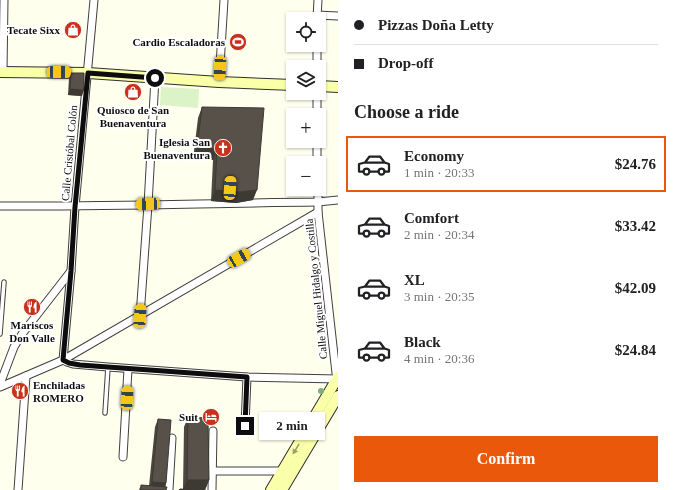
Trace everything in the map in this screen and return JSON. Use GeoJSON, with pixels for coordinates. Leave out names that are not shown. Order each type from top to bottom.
{"type":"FeatureCollection","features":[{"type":"Feature","properties":{"kind":"main road"},"geometry":{"type":"LineString","coordinates":[[1,72],[88,73],[219,82],[286,85]]}},
{"type":"Feature","properties":{"kind":"main road"},"geometry":{"type":"LineString","coordinates":[[326,86],[338,87]]}},
{"type":"Feature","properties":{"kind":"main road"},"geometry":{"type":"LineString","coordinates":[[271,490],[338,380]]}},
{"type":"Feature","properties":{"kind":"main road"},"geometry":{"type":"LineString","coordinates":[[282,490],[338,396]]}},
{"type":"Feature","properties":{"kind":"street"},"geometry":{"type":"LineString","coordinates":[[1,72],[4,0]]}},
{"type":"Feature","properties":{"kind":"street","name":"Calle Cristóbal Colón"},"geometry":{"type":"LineString","coordinates":[[63,360],[94,0]]}},
{"type":"Feature","properties":{"kind":"street"},"geometry":{"type":"LineString","coordinates":[[219,82],[224,0]]}},
{"type":"Feature","properties":{"kind":"street"},"geometry":{"type":"LineString","coordinates":[[317,12],[318,0]]}},
{"type":"Feature","properties":{"kind":"street"},"geometry":{"type":"LineString","coordinates":[[326,17],[338,16]]}},
{"type":"Feature","properties":{"kind":"street"},"geometry":{"type":"LineString","coordinates":[[140,316],[155,78]]}},
{"type":"Feature","properties":{"kind":"street","name":"Calle Miguel Hidalgo y Costilla"},"geometry":{"type":"LineString","coordinates":[[318,196],[318,212],[338,380]]}},
{"type":"Feature","properties":{"kind":"street"},"geometry":{"type":"LineString","coordinates":[[0,206],[75,207],[230,200],[318,202],[338,200]]}},
{"type":"Feature","properties":{"kind":"street"},"geometry":{"type":"LineString","coordinates":[[0,387],[63,360],[318,212]]}},
{"type":"Feature","properties":{"kind":"street"},"geometry":{"type":"LineString","coordinates":[[0,384],[2,372],[22,334],[71,271]]}},
{"type":"Feature","properties":{"kind":"street"},"geometry":{"type":"LineString","coordinates":[[63,360],[73,364],[128,369],[247,377],[338,380]]}},
{"type":"Feature","properties":{"kind":"street"},"geometry":{"type":"LineString","coordinates":[[123,457],[128,369]]}},
{"type":"Feature","properties":{"kind":"street"},"geometry":{"type":"LineString","coordinates":[[18,490],[26,376]]}},
{"type":"Feature","properties":{"kind":"street"},"geometry":{"type":"LineString","coordinates":[[245,426],[247,377]]}},
{"type":"Feature","properties":{"kind":"street"},"geometry":{"type":"LineString","coordinates":[[212,431],[212,490]]}},
{"type":"Feature","properties":{"kind":"street"},"geometry":{"type":"LineString","coordinates":[[169,490],[172,438]]}},
{"type":"Feature","properties":{"kind":"street"},"geometry":{"type":"LineString","coordinates":[[212,471],[293,472]]}},
{"type":"Feature","properties":{"kind":"lane"},"geometry":{"type":"LineString","coordinates":[[0,334],[4,282]]}},
{"type":"Feature","properties":{"kind":"lane"},"geometry":{"type":"LineString","coordinates":[[105,413],[108,367]]}},
{"type":"Feature","properties":{"kind":"green space"},"geometry":{"type":"Polygon","coordinates":[[[161,87],[199,89],[198,108],[160,105],[161,87]]]}},
{"type":"Feature","properties":{"kind":"building"},"geometry":{"type":"Polygon","coordinates":[[[71,73],[84,73],[84,90],[70,89],[71,73]]]}},
{"type":"Feature","properties":{"kind":"building"},"geometry":{"type":"Polygon","coordinates":[[[202,107],[264,108],[257,190],[240,192],[215,190],[217,149],[197,148],[202,107]]]}},
{"type":"Feature","properties":{"kind":"building"},"geometry":{"type":"Polygon","coordinates":[[[188,417],[208,418],[209,480],[187,480],[188,417]]]}},
{"type":"Feature","properties":{"kind":"building"},"geometry":{"type":"Polygon","coordinates":[[[158,419],[171,420],[166,483],[152,482],[158,419]]]}},
{"type":"Feature","properties":{"kind":"building"},"geometry":{"type":"Polygon","coordinates":[[[141,485],[167,487],[166,490],[141,490],[141,485]]]}},
{"type":"Feature","properties":{"kind":"place","name":"Tecate Sixx"},"geometry":{"type":"Point","coordinates":[73,30]}},
{"type":"Feature","properties":{"kind":"place","name":"Cardio Escaladoras"},"geometry":{"type":"Point","coordinates":[238,42]}},
{"type":"Feature","properties":{"kind":"place","name":"Quiosco de San Buenaventura"},"geometry":{"type":"Point","coordinates":[133,92]}},
{"type":"Feature","properties":{"kind":"place","name":"Iglesia San Buenaventura"},"geometry":{"type":"Point","coordinates":[223,148]}},
{"type":"Feature","properties":{"kind":"place","name":"Mariscos Don Valle"},"geometry":{"type":"Point","coordinates":[32,307]}},
{"type":"Feature","properties":{"kind":"place","name":"Enchiladas ROMERO"},"geometry":{"type":"Point","coordinates":[20,391]}},
{"type":"Feature","properties":{"kind":"place","name":"Suit"},"geometry":{"type":"Point","coordinates":[211,417]}},
{"type":"Feature","properties":{"kind":"route"},"geometry":{"type":"LineString","coordinates":[[155,78],[88,73],[75,207],[63,360],[80,365],[247,377],[245,426]]}}]}
